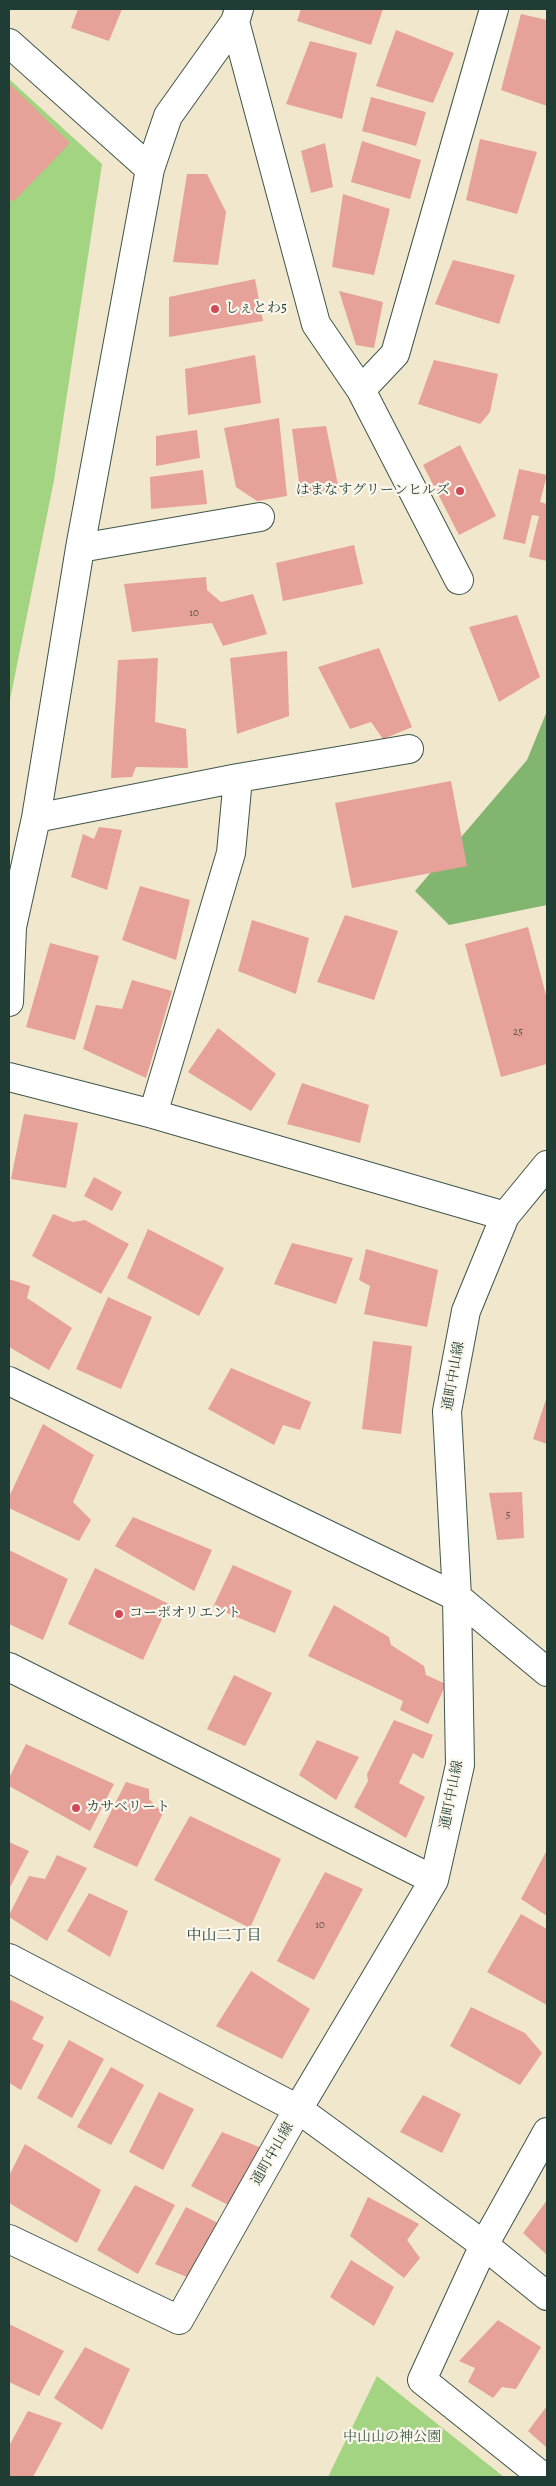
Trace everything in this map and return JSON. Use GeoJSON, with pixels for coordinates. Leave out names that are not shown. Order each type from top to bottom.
{"type":"FeatureCollection","features":[{"type":"Feature","properties":{"kind":"street"},"geometry":{"type":"LineString","coordinates":[[361,390],[395,354],[494,9]]}},
{"type":"Feature","properties":{"kind":"street"},"geometry":{"type":"LineString","coordinates":[[237,15],[316,324],[361,390],[460,580]]}},
{"type":"Feature","properties":{"kind":"street"},"geometry":{"type":"LineString","coordinates":[[9,1002],[12,927],[36,818],[80,548],[150,169],[168,116],[237,15]]}},
{"type":"Feature","properties":{"kind":"street"},"geometry":{"type":"LineString","coordinates":[[9,43],[150,169]]}},
{"type":"Feature","properties":{"kind":"street"},"geometry":{"type":"LineString","coordinates":[[80,548],[260,517]]}},
{"type":"Feature","properties":{"kind":"street"},"geometry":{"type":"LineString","coordinates":[[36,818],[238,778],[409,749]]}},
{"type":"Feature","properties":{"kind":"street"},"geometry":{"type":"LineString","coordinates":[[153,1114],[231,853],[238,778]]}},
{"type":"Feature","properties":{"kind":"street"},"geometry":{"type":"LineString","coordinates":[[9,1077],[153,1114],[505,1216]]}},
{"type":"Feature","properties":{"kind":"street","name":"通町中山線"},"geometry":{"type":"LineString","coordinates":[[9,2239],[179,2320],[298,2109],[434,1880],[460,1765],[457,1597],[447,1411],[466,1311],[505,1216],[547,1165]]}},
{"type":"Feature","properties":{"kind":"street"},"geometry":{"type":"LineString","coordinates":[[9,1381],[457,1597],[547,1672]]}},
{"type":"Feature","properties":{"kind":"street"},"geometry":{"type":"LineString","coordinates":[[9,1667],[434,1880]]}},
{"type":"Feature","properties":{"kind":"street"},"geometry":{"type":"LineString","coordinates":[[9,1958],[298,2109],[484,2245],[547,2296]]}},
{"type":"Feature","properties":{"kind":"street"},"geometry":{"type":"LineString","coordinates":[[543,2477],[422,2380],[484,2245],[547,2132]]}},
{"type":"Feature","properties":{"kind":"green space"},"geometry":{"type":"Polygon","coordinates":[[[9,79],[102,164],[54,480],[9,705],[9,79]]]}},
{"type":"Feature","properties":{"kind":"green space"},"geometry":{"type":"Polygon","coordinates":[[[547,711],[547,905],[449,925],[415,891],[527,760],[547,711]]]}},
{"type":"Feature","properties":{"kind":"green space","name":"中山山の神公園"},"geometry":{"type":"Polygon","coordinates":[[[377,2376],[504,2477],[328,2477],[377,2376]]]}},
{"type":"Feature","properties":{"kind":"building"},"geometry":{"type":"Polygon","coordinates":[[[78,9],[122,9],[109,41],[71,28],[78,9]]]}},
{"type":"Feature","properties":{"kind":"building"},"geometry":{"type":"Polygon","coordinates":[[[301,9],[383,9],[371,45],[297,21],[301,9]]]}},
{"type":"Feature","properties":{"kind":"building"},"geometry":{"type":"Polygon","coordinates":[[[521,14],[547,20],[547,106],[501,90],[521,14]]]}},
{"type":"Feature","properties":{"kind":"building"},"geometry":{"type":"Polygon","coordinates":[[[396,30],[454,53],[433,103],[376,86],[396,30]]]}},
{"type":"Feature","properties":{"kind":"building"},"geometry":{"type":"Polygon","coordinates":[[[310,41],[357,53],[342,119],[286,104],[310,41]]]}},
{"type":"Feature","properties":{"kind":"building"},"geometry":{"type":"Polygon","coordinates":[[[9,83],[70,143],[13,202],[9,198],[9,83]]]}},
{"type":"Feature","properties":{"kind":"building"},"geometry":{"type":"Polygon","coordinates":[[[371,97],[426,112],[416,146],[362,131],[371,97]]]}},
{"type":"Feature","properties":{"kind":"building"},"geometry":{"type":"Polygon","coordinates":[[[480,139],[537,152],[517,214],[466,200],[480,139]]]}},
{"type":"Feature","properties":{"kind":"building"},"geometry":{"type":"Polygon","coordinates":[[[362,141],[421,160],[410,199],[351,182],[362,141]]]}},
{"type":"Feature","properties":{"kind":"building"},"geometry":{"type":"Polygon","coordinates":[[[325,143],[333,187],[311,193],[301,151],[325,143]]]}},
{"type":"Feature","properties":{"kind":"building"},"geometry":{"type":"Polygon","coordinates":[[[187,174],[207,174],[226,212],[218,265],[173,262],[187,174]]]}},
{"type":"Feature","properties":{"kind":"building"},"geometry":{"type":"Polygon","coordinates":[[[343,194],[390,209],[374,275],[332,267],[343,194]]]}},
{"type":"Feature","properties":{"kind":"building"},"geometry":{"type":"Polygon","coordinates":[[[453,260],[515,275],[499,324],[435,304],[453,260]]]}},
{"type":"Feature","properties":{"kind":"building","name":"しぇとわ5"},"geometry":{"type":"Polygon","coordinates":[[[255,279],[263,321],[169,337],[169,297],[255,279]]]}},
{"type":"Feature","properties":{"kind":"building"},"geometry":{"type":"Polygon","coordinates":[[[339,291],[383,302],[374,348],[356,345],[339,291]]]}},
{"type":"Feature","properties":{"kind":"building"},"geometry":{"type":"Polygon","coordinates":[[[255,355],[261,403],[188,415],[185,369],[255,355]]]}},
{"type":"Feature","properties":{"kind":"building"},"geometry":{"type":"Polygon","coordinates":[[[434,360],[498,374],[490,412],[480,424],[418,404],[434,360]]]}},
{"type":"Feature","properties":{"kind":"building"},"geometry":{"type":"Polygon","coordinates":[[[279,418],[287,496],[257,501],[236,487],[224,428],[279,418]]]}},
{"type":"Feature","properties":{"kind":"building"},"geometry":{"type":"Polygon","coordinates":[[[326,426],[339,490],[301,497],[292,429],[326,426]]]}},
{"type":"Feature","properties":{"kind":"building"},"geometry":{"type":"Polygon","coordinates":[[[197,430],[200,458],[156,466],[156,436],[197,430]]]}},
{"type":"Feature","properties":{"kind":"building","name":"はまなすグリーンヒルズ"},"geometry":{"type":"Polygon","coordinates":[[[460,445],[496,516],[459,535],[423,465],[460,445]]]}},
{"type":"Feature","properties":{"kind":"building"},"geometry":{"type":"Polygon","coordinates":[[[519,469],[547,475],[540,502],[547,504],[547,561],[529,557],[539,516],[532,515],[525,544],[503,539],[519,469]]]}},
{"type":"Feature","properties":{"kind":"building"},"geometry":{"type":"Polygon","coordinates":[[[203,470],[207,504],[151,509],[150,477],[203,470]]]}},
{"type":"Feature","properties":{"kind":"building"},"geometry":{"type":"Polygon","coordinates":[[[354,545],[363,584],[283,601],[276,563],[354,545]]]}},
{"type":"Feature","properties":{"kind":"building"},"geometry":{"type":"Polygon","coordinates":[[[206,577],[207,590],[221,602],[253,594],[267,634],[223,646],[212,623],[132,632],[124,584],[206,577]]]}},
{"type":"Feature","properties":{"kind":"building"},"geometry":{"type":"Polygon","coordinates":[[[517,615],[540,677],[499,702],[469,627],[517,615]]]}},
{"type":"Feature","properties":{"kind":"building"},"geometry":{"type":"Polygon","coordinates":[[[379,648],[412,727],[383,739],[371,722],[350,729],[318,667],[379,648]]]}},
{"type":"Feature","properties":{"kind":"building"},"geometry":{"type":"Polygon","coordinates":[[[287,651],[289,716],[237,734],[230,658],[287,651]]]}},
{"type":"Feature","properties":{"kind":"building"},"geometry":{"type":"Polygon","coordinates":[[[158,658],[155,722],[186,729],[188,768],[136,767],[132,777],[111,778],[118,660],[158,658]]]}},
{"type":"Feature","properties":{"kind":"building"},"geometry":{"type":"Polygon","coordinates":[[[451,781],[467,866],[352,888],[335,803],[451,781]]]}},
{"type":"Feature","properties":{"kind":"building"},"geometry":{"type":"Polygon","coordinates":[[[99,827],[122,830],[107,890],[71,877],[83,834],[94,839],[99,827]]]}},
{"type":"Feature","properties":{"kind":"building"},"geometry":{"type":"Polygon","coordinates":[[[140,886],[190,900],[176,960],[122,940],[140,886]]]}},
{"type":"Feature","properties":{"kind":"building"},"geometry":{"type":"Polygon","coordinates":[[[345,915],[398,931],[374,1000],[317,982],[345,915]]]}},
{"type":"Feature","properties":{"kind":"building"},"geometry":{"type":"Polygon","coordinates":[[[252,920],[309,938],[296,994],[238,971],[252,920]]]}},
{"type":"Feature","properties":{"kind":"building"},"geometry":{"type":"Polygon","coordinates":[[[528,927],[547,999],[547,1064],[501,1077],[465,944],[528,927]]]}},
{"type":"Feature","properties":{"kind":"building"},"geometry":{"type":"Polygon","coordinates":[[[50,943],[99,956],[75,1040],[26,1027],[50,943]]]}},
{"type":"Feature","properties":{"kind":"building"},"geometry":{"type":"Polygon","coordinates":[[[132,980],[172,991],[146,1078],[83,1049],[96,1005],[122,1009],[132,980]]]}},
{"type":"Feature","properties":{"kind":"building"},"geometry":{"type":"Polygon","coordinates":[[[218,1028],[276,1074],[251,1111],[188,1072],[218,1028]]]}},
{"type":"Feature","properties":{"kind":"building"},"geometry":{"type":"Polygon","coordinates":[[[302,1083],[369,1105],[360,1143],[287,1124],[302,1083]]]}},
{"type":"Feature","properties":{"kind":"building"},"geometry":{"type":"Polygon","coordinates":[[[24,1114],[78,1123],[66,1188],[11,1179],[24,1114]]]}},
{"type":"Feature","properties":{"kind":"building"},"geometry":{"type":"Polygon","coordinates":[[[94,1177],[122,1192],[112,1211],[84,1196],[94,1177]]]}},
{"type":"Feature","properties":{"kind":"building"},"geometry":{"type":"Polygon","coordinates":[[[53,1214],[73,1222],[85,1220],[129,1244],[101,1294],[32,1256],[53,1214]]]}},
{"type":"Feature","properties":{"kind":"building"},"geometry":{"type":"Polygon","coordinates":[[[148,1229],[224,1268],[199,1316],[127,1278],[148,1229]]]}},
{"type":"Feature","properties":{"kind":"building"},"geometry":{"type":"Polygon","coordinates":[[[292,1243],[353,1258],[336,1304],[274,1284],[292,1243]]]}},
{"type":"Feature","properties":{"kind":"building"},"geometry":{"type":"Polygon","coordinates":[[[366,1249],[438,1270],[427,1327],[364,1314],[370,1286],[359,1280],[366,1249]]]}},
{"type":"Feature","properties":{"kind":"building"},"geometry":{"type":"Polygon","coordinates":[[[9,1279],[30,1286],[27,1298],[72,1328],[49,1370],[9,1347],[9,1279]]]}},
{"type":"Feature","properties":{"kind":"building"},"geometry":{"type":"Polygon","coordinates":[[[108,1297],[152,1317],[121,1389],[76,1369],[108,1297]]]}},
{"type":"Feature","properties":{"kind":"building"},"geometry":{"type":"Polygon","coordinates":[[[373,1341],[412,1346],[401,1434],[362,1429],[373,1341]]]}},
{"type":"Feature","properties":{"kind":"building"},"geometry":{"type":"Polygon","coordinates":[[[231,1368],[311,1402],[300,1430],[283,1425],[274,1445],[208,1409],[231,1368]]]}},
{"type":"Feature","properties":{"kind":"building"},"geometry":{"type":"Polygon","coordinates":[[[547,1396],[547,1444],[533,1439],[547,1396]]]}},
{"type":"Feature","properties":{"kind":"building"},"geometry":{"type":"Polygon","coordinates":[[[43,1424],[94,1455],[73,1502],[91,1520],[79,1541],[9,1508],[9,1497],[43,1424]]]}},
{"type":"Feature","properties":{"kind":"building"},"geometry":{"type":"Polygon","coordinates":[[[522,1492],[524,1538],[497,1540],[489,1493],[522,1492]]]}},
{"type":"Feature","properties":{"kind":"building"},"geometry":{"type":"Polygon","coordinates":[[[133,1517],[212,1550],[194,1591],[115,1546],[133,1517]]]}},
{"type":"Feature","properties":{"kind":"building"},"geometry":{"type":"Polygon","coordinates":[[[9,1550],[68,1579],[43,1640],[9,1624],[9,1550]]]}},
{"type":"Feature","properties":{"kind":"building"},"geometry":{"type":"Polygon","coordinates":[[[233,1565],[292,1591],[275,1633],[213,1607],[233,1565]]]}},
{"type":"Feature","properties":{"kind":"building","name":"コーポオリエント"},"geometry":{"type":"Polygon","coordinates":[[[95,1568],[169,1604],[143,1660],[68,1624],[95,1568]]]}},
{"type":"Feature","properties":{"kind":"building"},"geometry":{"type":"Polygon","coordinates":[[[334,1605],[389,1637],[391,1645],[424,1666],[426,1675],[446,1684],[428,1724],[400,1710],[403,1701],[308,1656],[334,1605]]]}},
{"type":"Feature","properties":{"kind":"building"},"geometry":{"type":"Polygon","coordinates":[[[234,1675],[272,1693],[245,1746],[207,1729],[234,1675]]]}},
{"type":"Feature","properties":{"kind":"building"},"geometry":{"type":"Polygon","coordinates":[[[394,1720],[433,1735],[423,1759],[413,1753],[399,1783],[425,1797],[406,1838],[354,1807],[368,1781],[367,1774],[394,1720]]]}},
{"type":"Feature","properties":{"kind":"building"},"geometry":{"type":"Polygon","coordinates":[[[317,1740],[359,1757],[336,1800],[299,1775],[317,1740]]]}},
{"type":"Feature","properties":{"kind":"building","name":"カサベリート"},"geometry":{"type":"Polygon","coordinates":[[[26,1744],[114,1784],[90,1831],[9,1786],[9,1778],[26,1744]]]}},
{"type":"Feature","properties":{"kind":"building"},"geometry":{"type":"Polygon","coordinates":[[[126,1782],[149,1789],[149,1799],[163,1813],[137,1867],[93,1847],[126,1782]]]}},
{"type":"Feature","properties":{"kind":"building"},"geometry":{"type":"Polygon","coordinates":[[[190,1816],[281,1859],[250,1928],[154,1880],[190,1816]]]}},
{"type":"Feature","properties":{"kind":"building"},"geometry":{"type":"Polygon","coordinates":[[[9,1842],[29,1851],[9,1889],[9,1842]]]}},
{"type":"Feature","properties":{"kind":"building"},"geometry":{"type":"Polygon","coordinates":[[[547,1850],[547,1916],[521,1899],[547,1850]]]}},
{"type":"Feature","properties":{"kind":"building"},"geometry":{"type":"Polygon","coordinates":[[[57,1855],[87,1868],[47,1941],[9,1917],[9,1915],[29,1876],[45,1879],[57,1855]]]}},
{"type":"Feature","properties":{"kind":"building"},"geometry":{"type":"Polygon","coordinates":[[[325,1872],[363,1889],[314,1980],[277,1961],[325,1872]]]}},
{"type":"Feature","properties":{"kind":"building"},"geometry":{"type":"Polygon","coordinates":[[[89,1893],[128,1911],[110,1957],[67,1931],[89,1893]]]}},
{"type":"Feature","properties":{"kind":"building"},"geometry":{"type":"Polygon","coordinates":[[[521,1914],[547,1929],[547,2005],[487,1972],[521,1914]]]}},
{"type":"Feature","properties":{"kind":"building"},"geometry":{"type":"Polygon","coordinates":[[[251,1971],[310,2009],[282,2059],[216,2026],[251,1971]]]}},
{"type":"Feature","properties":{"kind":"building"},"geometry":{"type":"Polygon","coordinates":[[[9,1999],[44,2017],[32,2039],[44,2045],[21,2090],[9,2083],[9,1999]]]}},
{"type":"Feature","properties":{"kind":"building"},"geometry":{"type":"Polygon","coordinates":[[[471,2007],[525,2033],[542,2053],[520,2085],[450,2046],[471,2007]]]}},
{"type":"Feature","properties":{"kind":"building"},"geometry":{"type":"Polygon","coordinates":[[[69,2040],[104,2059],[72,2118],[37,2098],[69,2040]]]}},
{"type":"Feature","properties":{"kind":"building"},"geometry":{"type":"Polygon","coordinates":[[[111,2067],[144,2085],[111,2145],[77,2127],[111,2067]]]}},
{"type":"Feature","properties":{"kind":"building"},"geometry":{"type":"Polygon","coordinates":[[[159,2092],[194,2109],[163,2170],[129,2152],[159,2092]]]}},
{"type":"Feature","properties":{"kind":"building"},"geometry":{"type":"Polygon","coordinates":[[[423,2095],[461,2114],[442,2153],[400,2132],[423,2095]]]}},
{"type":"Feature","properties":{"kind":"building"},"geometry":{"type":"Polygon","coordinates":[[[222,2132],[264,2149],[230,2206],[191,2186],[222,2132]]]}},
{"type":"Feature","properties":{"kind":"building"},"geometry":{"type":"Polygon","coordinates":[[[25,2144],[101,2190],[77,2243],[9,2203],[9,2176],[25,2144]]]}},
{"type":"Feature","properties":{"kind":"building"},"geometry":{"type":"Polygon","coordinates":[[[135,2185],[175,2205],[138,2274],[97,2250],[135,2185]]]}},
{"type":"Feature","properties":{"kind":"building"},"geometry":{"type":"Polygon","coordinates":[[[368,2197],[419,2224],[407,2240],[420,2258],[404,2278],[350,2236],[368,2197]]]}},
{"type":"Feature","properties":{"kind":"building"},"geometry":{"type":"Polygon","coordinates":[[[547,2200],[547,2255],[523,2233],[547,2200]]]}},
{"type":"Feature","properties":{"kind":"building"},"geometry":{"type":"Polygon","coordinates":[[[186,2207],[220,2224],[192,2279],[155,2264],[186,2207]]]}},
{"type":"Feature","properties":{"kind":"building"},"geometry":{"type":"Polygon","coordinates":[[[351,2260],[394,2287],[374,2326],[330,2297],[351,2260]]]}},
{"type":"Feature","properties":{"kind":"building"},"geometry":{"type":"Polygon","coordinates":[[[498,2320],[541,2347],[516,2389],[502,2387],[493,2398],[468,2382],[475,2368],[459,2361],[498,2320]]]}},
{"type":"Feature","properties":{"kind":"building"},"geometry":{"type":"Polygon","coordinates":[[[9,2324],[64,2351],[39,2396],[9,2382],[9,2324]]]}},
{"type":"Feature","properties":{"kind":"building"},"geometry":{"type":"Polygon","coordinates":[[[85,2347],[130,2369],[102,2430],[54,2398],[85,2347]]]}},
{"type":"Feature","properties":{"kind":"building"},"geometry":{"type":"Polygon","coordinates":[[[547,2406],[547,2448],[528,2431],[547,2406]]]}},
{"type":"Feature","properties":{"kind":"building"},"geometry":{"type":"Polygon","coordinates":[[[28,2411],[62,2423],[33,2477],[9,2477],[9,2446],[28,2411]]]}},
{"type":"Feature","properties":{"kind":"place","name":"しぇとわ5"},"geometry":{"type":"Point","coordinates":[215,309]}},
{"type":"Feature","properties":{"kind":"place","name":"はまなすグリーンヒルズ"},"geometry":{"type":"Point","coordinates":[460,491]}},
{"type":"Feature","properties":{"kind":"place","name":"コーポオリエント"},"geometry":{"type":"Point","coordinates":[119,1614]}},
{"type":"Feature","properties":{"kind":"place","name":"カサベリート"},"geometry":{"type":"Point","coordinates":[76,1808]}},
{"type":"Feature","properties":{"kind":"district","name":"中山二丁目"},"geometry":{"type":"Point","coordinates":[224,1936]}}]}
